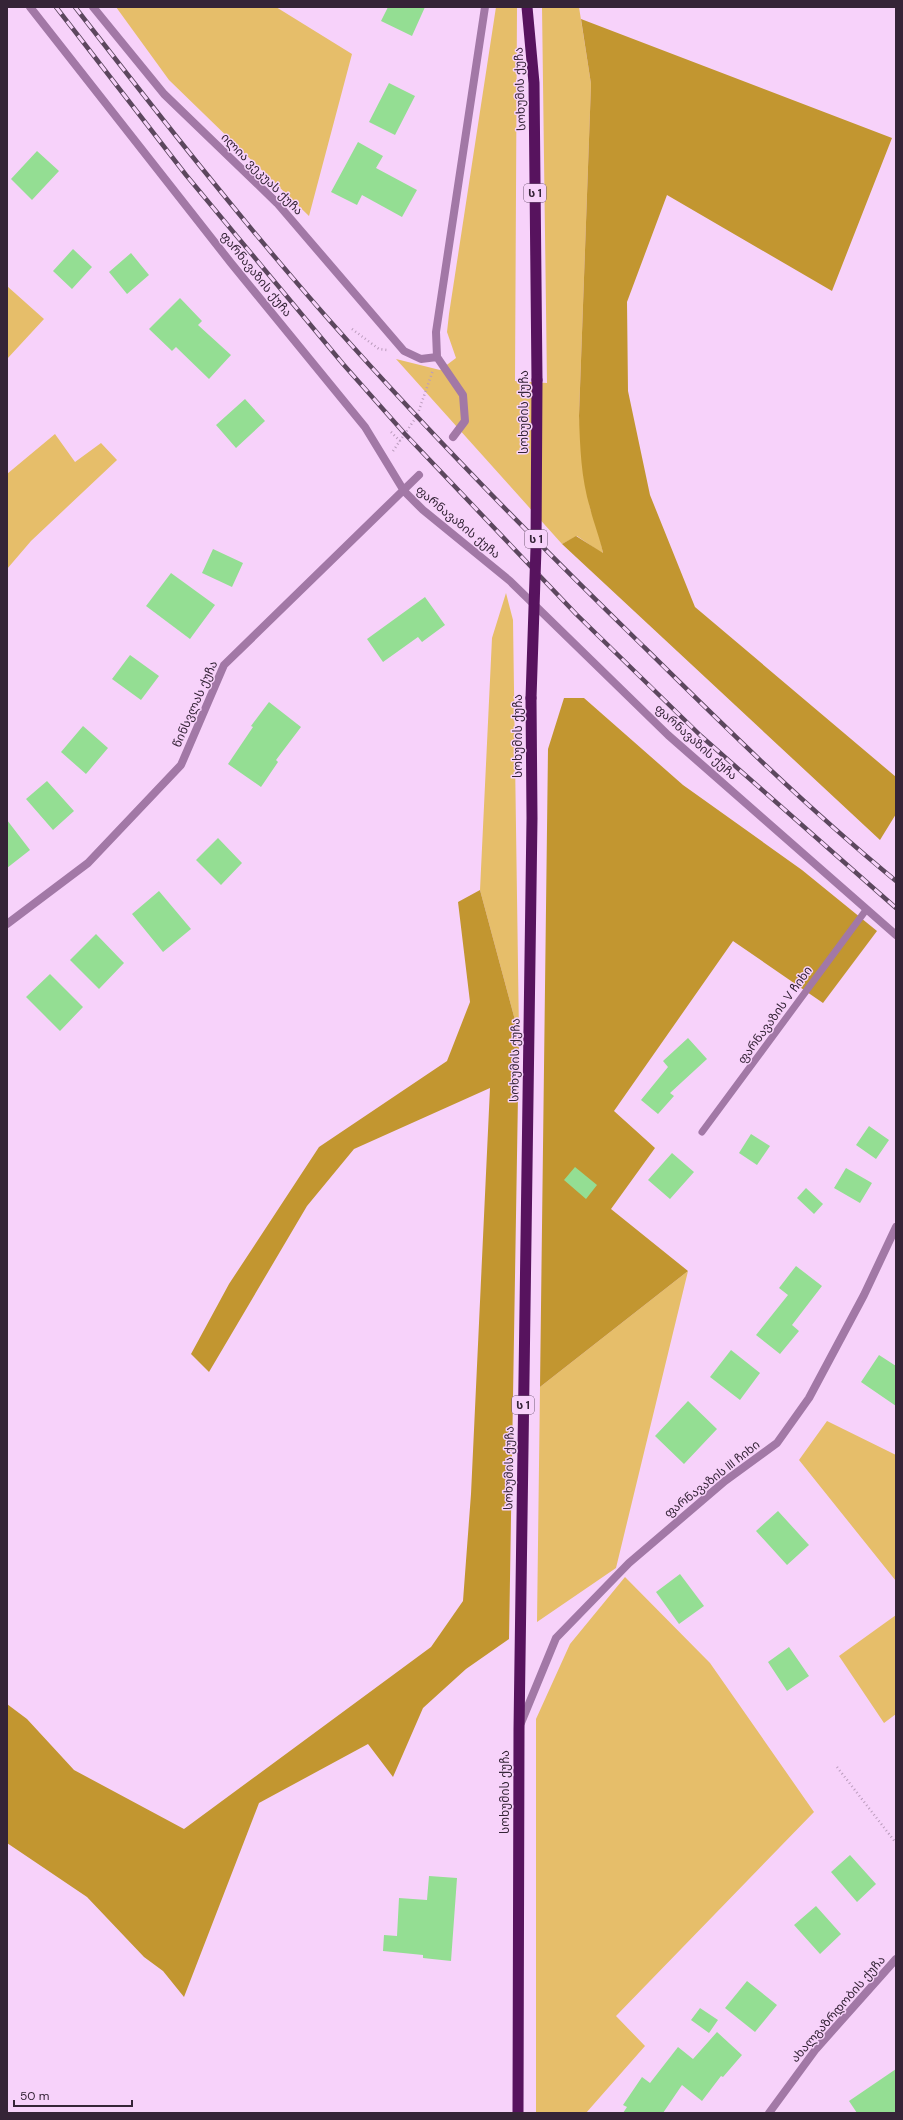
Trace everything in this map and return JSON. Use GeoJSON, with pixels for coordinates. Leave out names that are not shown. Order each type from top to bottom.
{"type":"FeatureCollection","features":[{"type":"Feature","properties":{"kind":"highway","name":"სოხუმის ქუჩა"},"geometry":{"type":"LineString","coordinates":[[518,2113],[518,1729],[532,818],[531,698],[536,548],[537,380],[534,83],[527,7]]}},
{"type":"Feature","properties":{"kind":"street","name":"ფარნავაზის ქუჩა"},"geometry":{"type":"LineString","coordinates":[[30,7],[231,264],[365,426],[385,462],[404,491],[422,510],[510,581],[668,735],[896,935]]}},
{"type":"Feature","properties":{"kind":"street","name":"ილია ვეკუას ქუჩა"},"geometry":{"type":"LineString","coordinates":[[93,7],[164,94],[277,203],[404,351],[421,359],[437,357]]}},
{"type":"Feature","properties":{"kind":"street"},"geometry":{"type":"LineString","coordinates":[[453,437],[465,421],[463,395],[437,357],[436,332],[485,7]]}},
{"type":"Feature","properties":{"kind":"street","name":"წინსვლას ქუჩა"},"geometry":{"type":"LineString","coordinates":[[7,924],[88,863],[181,765],[224,665],[419,475]]}},
{"type":"Feature","properties":{"kind":"street","name":"ფარნავაზის III ჩიხი"},"geometry":{"type":"LineString","coordinates":[[518,1729],[556,1638],[629,1563],[725,1481],[776,1443],[809,1398],[864,1295],[896,1227]]}},
{"type":"Feature","properties":{"kind":"street","name":"ახალგაზრდობის ქუჩა"},"geometry":{"type":"LineString","coordinates":[[769,2113],[816,2049],[896,1959]]}},
{"type":"Feature","properties":{"kind":"lane","name":"ფარნავაზის V ჩიხი"},"geometry":{"type":"LineString","coordinates":[[702,1132],[866,910]]}},
{"type":"Feature","properties":{"kind":"path"},"geometry":{"type":"LineString","coordinates":[[352,329],[379,349],[404,351]]}},
{"type":"Feature","properties":{"kind":"path"},"geometry":{"type":"LineString","coordinates":[[385,462],[417,416],[437,357]]}},
{"type":"Feature","properties":{"kind":"path"},"geometry":{"type":"LineString","coordinates":[[391,432],[400,441]]}},
{"type":"Feature","properties":{"kind":"path"},"geometry":{"type":"LineString","coordinates":[[837,1767],[896,1843]]}},
{"type":"Feature","properties":{"kind":"shaded area"},"geometry":{"type":"Polygon","coordinates":[[[116,7],[276,7],[352,54],[309,216],[169,80],[116,7]]]}},
{"type":"Feature","properties":{"kind":"shaded area"},"geometry":{"type":"Polygon","coordinates":[[[496,7],[517,7],[515,381],[547,383],[542,7],[579,7],[591,84],[579,416],[590,508],[599,532],[603,554],[577,536],[562,544],[396,359],[440,370],[456,358],[447,332],[449,314],[496,7]]]}},
{"type":"Feature","properties":{"kind":"shaded area"},"geometry":{"type":"Polygon","coordinates":[[[581,19],[892,138],[832,291],[667,195],[627,302],[628,391],[650,495],[695,607],[896,777],[896,814],[880,840],[562,544],[576,536],[603,553],[587,497],[579,428],[591,84],[581,19]]]}},
{"type":"Feature","properties":{"kind":"shaded area"},"geometry":{"type":"Polygon","coordinates":[[[7,286],[44,319],[7,359],[7,286]]]}},
{"type":"Feature","properties":{"kind":"shaded area"},"geometry":{"type":"Polygon","coordinates":[[[55,434],[75,462],[101,443],[117,460],[31,541],[7,569],[7,474],[55,434]]]}},
{"type":"Feature","properties":{"kind":"shaded area"},"geometry":{"type":"Polygon","coordinates":[[[506,593],[513,620],[519,1035],[480,890],[492,638],[506,593]]]}},
{"type":"Feature","properties":{"kind":"shaded area"},"geometry":{"type":"Polygon","coordinates":[[[564,698],[584,698],[683,785],[802,870],[877,931],[823,1003],[733,941],[614,1111],[655,1148],[611,1209],[688,1271],[540,1387],[548,749],[564,698]]]}},
{"type":"Feature","properties":{"kind":"shaded area"},"geometry":{"type":"Polygon","coordinates":[[[480,890],[519,1035],[509,1639],[466,1669],[423,1708],[393,1777],[368,1744],[259,1803],[184,1997],[163,1971],[144,1957],[87,1897],[7,1843],[7,1704],[27,1719],[74,1770],[184,1829],[431,1647],[463,1601],[471,1494],[490,1088],[354,1149],[307,1206],[209,1372],[191,1354],[229,1284],[319,1147],[447,1061],[470,1002],[458,902],[480,890]]]}},
{"type":"Feature","properties":{"kind":"shaded area"},"geometry":{"type":"Polygon","coordinates":[[[688,1271],[616,1568],[537,1622],[540,1387],[688,1271]]]}},
{"type":"Feature","properties":{"kind":"shaded area"},"geometry":{"type":"Polygon","coordinates":[[[827,1421],[896,1455],[896,1581],[799,1460],[827,1421]]]}},
{"type":"Feature","properties":{"kind":"shaded area"},"geometry":{"type":"Polygon","coordinates":[[[625,1577],[710,1663],[814,1812],[616,2016],[645,2046],[586,2113],[536,2113],[536,1719],[570,1644],[625,1577]]]}},
{"type":"Feature","properties":{"kind":"shaded area"},"geometry":{"type":"Polygon","coordinates":[[[896,1615],[896,1714],[884,1723],[839,1656],[896,1615]]]}},
{"type":"Feature","properties":{"kind":"building"},"geometry":{"type":"Polygon","coordinates":[[[388,7],[425,7],[412,36],[381,21],[388,7]]]}},
{"type":"Feature","properties":{"kind":"building"},"geometry":{"type":"Polygon","coordinates":[[[389,83],[415,96],[395,135],[369,122],[389,83]]]}},
{"type":"Feature","properties":{"kind":"building"},"geometry":{"type":"Polygon","coordinates":[[[358,142],[383,156],[376,168],[417,190],[402,217],[362,195],[357,205],[331,192],[358,142]]]}},
{"type":"Feature","properties":{"kind":"building"},"geometry":{"type":"Polygon","coordinates":[[[37,151],[59,171],[32,200],[11,179],[37,151]]]}},
{"type":"Feature","properties":{"kind":"building"},"geometry":{"type":"Polygon","coordinates":[[[73,249],[92,267],[72,289],[53,271],[73,249]]]}},
{"type":"Feature","properties":{"kind":"building"},"geometry":{"type":"Polygon","coordinates":[[[131,253],[149,275],[127,294],[109,272],[131,253]]]}},
{"type":"Feature","properties":{"kind":"building"},"geometry":{"type":"Polygon","coordinates":[[[180,298],[202,321],[198,325],[231,355],[209,379],[176,347],[172,351],[149,329],[180,298]]]}},
{"type":"Feature","properties":{"kind":"building"},"geometry":{"type":"Polygon","coordinates":[[[245,399],[265,421],[236,448],[216,425],[245,399]]]}},
{"type":"Feature","properties":{"kind":"building"},"geometry":{"type":"Polygon","coordinates":[[[213,549],[243,563],[232,587],[202,573],[213,549]]]}},
{"type":"Feature","properties":{"kind":"building"},"geometry":{"type":"Polygon","coordinates":[[[171,573],[215,605],[190,639],[146,606],[171,573]]]}},
{"type":"Feature","properties":{"kind":"building"},"geometry":{"type":"Polygon","coordinates":[[[425,597],[445,625],[422,642],[418,637],[383,662],[367,639],[425,597]]]}},
{"type":"Feature","properties":{"kind":"building"},"geometry":{"type":"Polygon","coordinates":[[[130,655],[159,676],[141,700],[112,679],[130,655]]]}},
{"type":"Feature","properties":{"kind":"building"},"geometry":{"type":"Polygon","coordinates":[[[269,702],[301,727],[276,760],[278,762],[261,787],[228,764],[253,727],[251,726],[269,702]]]}},
{"type":"Feature","properties":{"kind":"building"},"geometry":{"type":"Polygon","coordinates":[[[83,726],[108,748],[86,774],[61,752],[83,726]]]}},
{"type":"Feature","properties":{"kind":"building"},"geometry":{"type":"Polygon","coordinates":[[[47,781],[74,811],[53,830],[26,799],[47,781]]]}},
{"type":"Feature","properties":{"kind":"building"},"geometry":{"type":"Polygon","coordinates":[[[7,820],[30,850],[7,868],[7,820]]]}},
{"type":"Feature","properties":{"kind":"building"},"geometry":{"type":"Polygon","coordinates":[[[218,838],[242,863],[221,885],[196,860],[218,838]]]}},
{"type":"Feature","properties":{"kind":"building"},"geometry":{"type":"Polygon","coordinates":[[[159,891],[191,929],[163,952],[132,914],[159,891]]]}},
{"type":"Feature","properties":{"kind":"building"},"geometry":{"type":"Polygon","coordinates":[[[96,934],[124,963],[99,989],[70,960],[96,934]]]}},
{"type":"Feature","properties":{"kind":"building"},"geometry":{"type":"Polygon","coordinates":[[[50,974],[83,1007],[60,1031],[26,997],[50,974]]]}},
{"type":"Feature","properties":{"kind":"building"},"geometry":{"type":"Polygon","coordinates":[[[688,1038],[707,1059],[670,1093],[674,1096],[658,1114],[641,1100],[668,1067],[663,1061],[688,1038]]]}},
{"type":"Feature","properties":{"kind":"building"},"geometry":{"type":"Polygon","coordinates":[[[869,1126],[889,1140],[876,1159],[856,1145],[869,1126]]]}},
{"type":"Feature","properties":{"kind":"building"},"geometry":{"type":"Polygon","coordinates":[[[751,1134],[770,1146],[757,1165],[739,1153],[751,1134]]]}},
{"type":"Feature","properties":{"kind":"building"},"geometry":{"type":"Polygon","coordinates":[[[672,1153],[694,1172],[670,1199],[648,1180],[672,1153]]]}},
{"type":"Feature","properties":{"kind":"building"},"geometry":{"type":"Polygon","coordinates":[[[575,1167],[597,1185],[586,1199],[564,1180],[575,1167]]]}},
{"type":"Feature","properties":{"kind":"building"},"geometry":{"type":"Polygon","coordinates":[[[846,1168],[872,1183],[860,1203],[834,1188],[846,1168]]]}},
{"type":"Feature","properties":{"kind":"building"},"geometry":{"type":"Polygon","coordinates":[[[806,1188],[823,1204],[814,1214],[797,1198],[806,1188]]]}},
{"type":"Feature","properties":{"kind":"building"},"geometry":{"type":"Polygon","coordinates":[[[796,1266],[822,1286],[792,1325],[799,1331],[780,1354],[756,1335],[788,1295],[779,1288],[796,1266]]]}},
{"type":"Feature","properties":{"kind":"building"},"geometry":{"type":"Polygon","coordinates":[[[731,1350],[760,1373],[740,1400],[710,1377],[731,1350]]]}},
{"type":"Feature","properties":{"kind":"building"},"geometry":{"type":"Polygon","coordinates":[[[879,1355],[896,1366],[896,1406],[861,1382],[879,1355]]]}},
{"type":"Feature","properties":{"kind":"building"},"geometry":{"type":"Polygon","coordinates":[[[688,1401],[717,1429],[684,1464],[655,1436],[688,1401]]]}},
{"type":"Feature","properties":{"kind":"building"},"geometry":{"type":"Polygon","coordinates":[[[778,1511],[809,1545],[787,1565],[756,1531],[778,1511]]]}},
{"type":"Feature","properties":{"kind":"building"},"geometry":{"type":"Polygon","coordinates":[[[680,1574],[704,1606],[679,1624],[656,1592],[680,1574]]]}},
{"type":"Feature","properties":{"kind":"building"},"geometry":{"type":"Polygon","coordinates":[[[789,1647],[809,1676],[787,1691],[768,1662],[789,1647]]]}},
{"type":"Feature","properties":{"kind":"building"},"geometry":{"type":"Polygon","coordinates":[[[850,1855],[876,1884],[857,1902],[831,1872],[850,1855]]]}},
{"type":"Feature","properties":{"kind":"building"},"geometry":{"type":"Polygon","coordinates":[[[429,1876],[457,1878],[451,1961],[423,1958],[423,1955],[383,1951],[384,1935],[397,1936],[399,1898],[427,1900],[429,1876]]]}},
{"type":"Feature","properties":{"kind":"building"},"geometry":{"type":"Polygon","coordinates":[[[816,1906],[841,1934],[820,1954],[794,1925],[816,1906]]]}},
{"type":"Feature","properties":{"kind":"building"},"geometry":{"type":"Polygon","coordinates":[[[747,1981],[777,2005],[755,2032],[725,2008],[747,1981]]]}},
{"type":"Feature","properties":{"kind":"building"},"geometry":{"type":"Polygon","coordinates":[[[700,2008],[718,2020],[709,2033],[691,2020],[700,2008]]]}},
{"type":"Feature","properties":{"kind":"building"},"geometry":{"type":"Polygon","coordinates":[[[717,2032],[742,2055],[723,2077],[721,2076],[702,2101],[682,2085],[663,2113],[623,2113],[627,2107],[623,2105],[642,2077],[650,2083],[678,2047],[693,2059],[717,2032]]]}},
{"type":"Feature","properties":{"kind":"building"},"geometry":{"type":"Polygon","coordinates":[[[896,2069],[896,2113],[857,2113],[849,2101],[896,2069]]]}},
{"type":"Feature","properties":{"kind":"railway"},"geometry":{"type":"LineString","coordinates":[[56,7],[186,175],[343,364],[405,434],[576,614],[701,736],[896,908]]}},
{"type":"Feature","properties":{"kind":"railway"},"geometry":{"type":"LineString","coordinates":[[75,7],[169,127],[264,244],[330,321],[406,405],[563,568],[736,737],[830,825],[896,881]]}}]}
